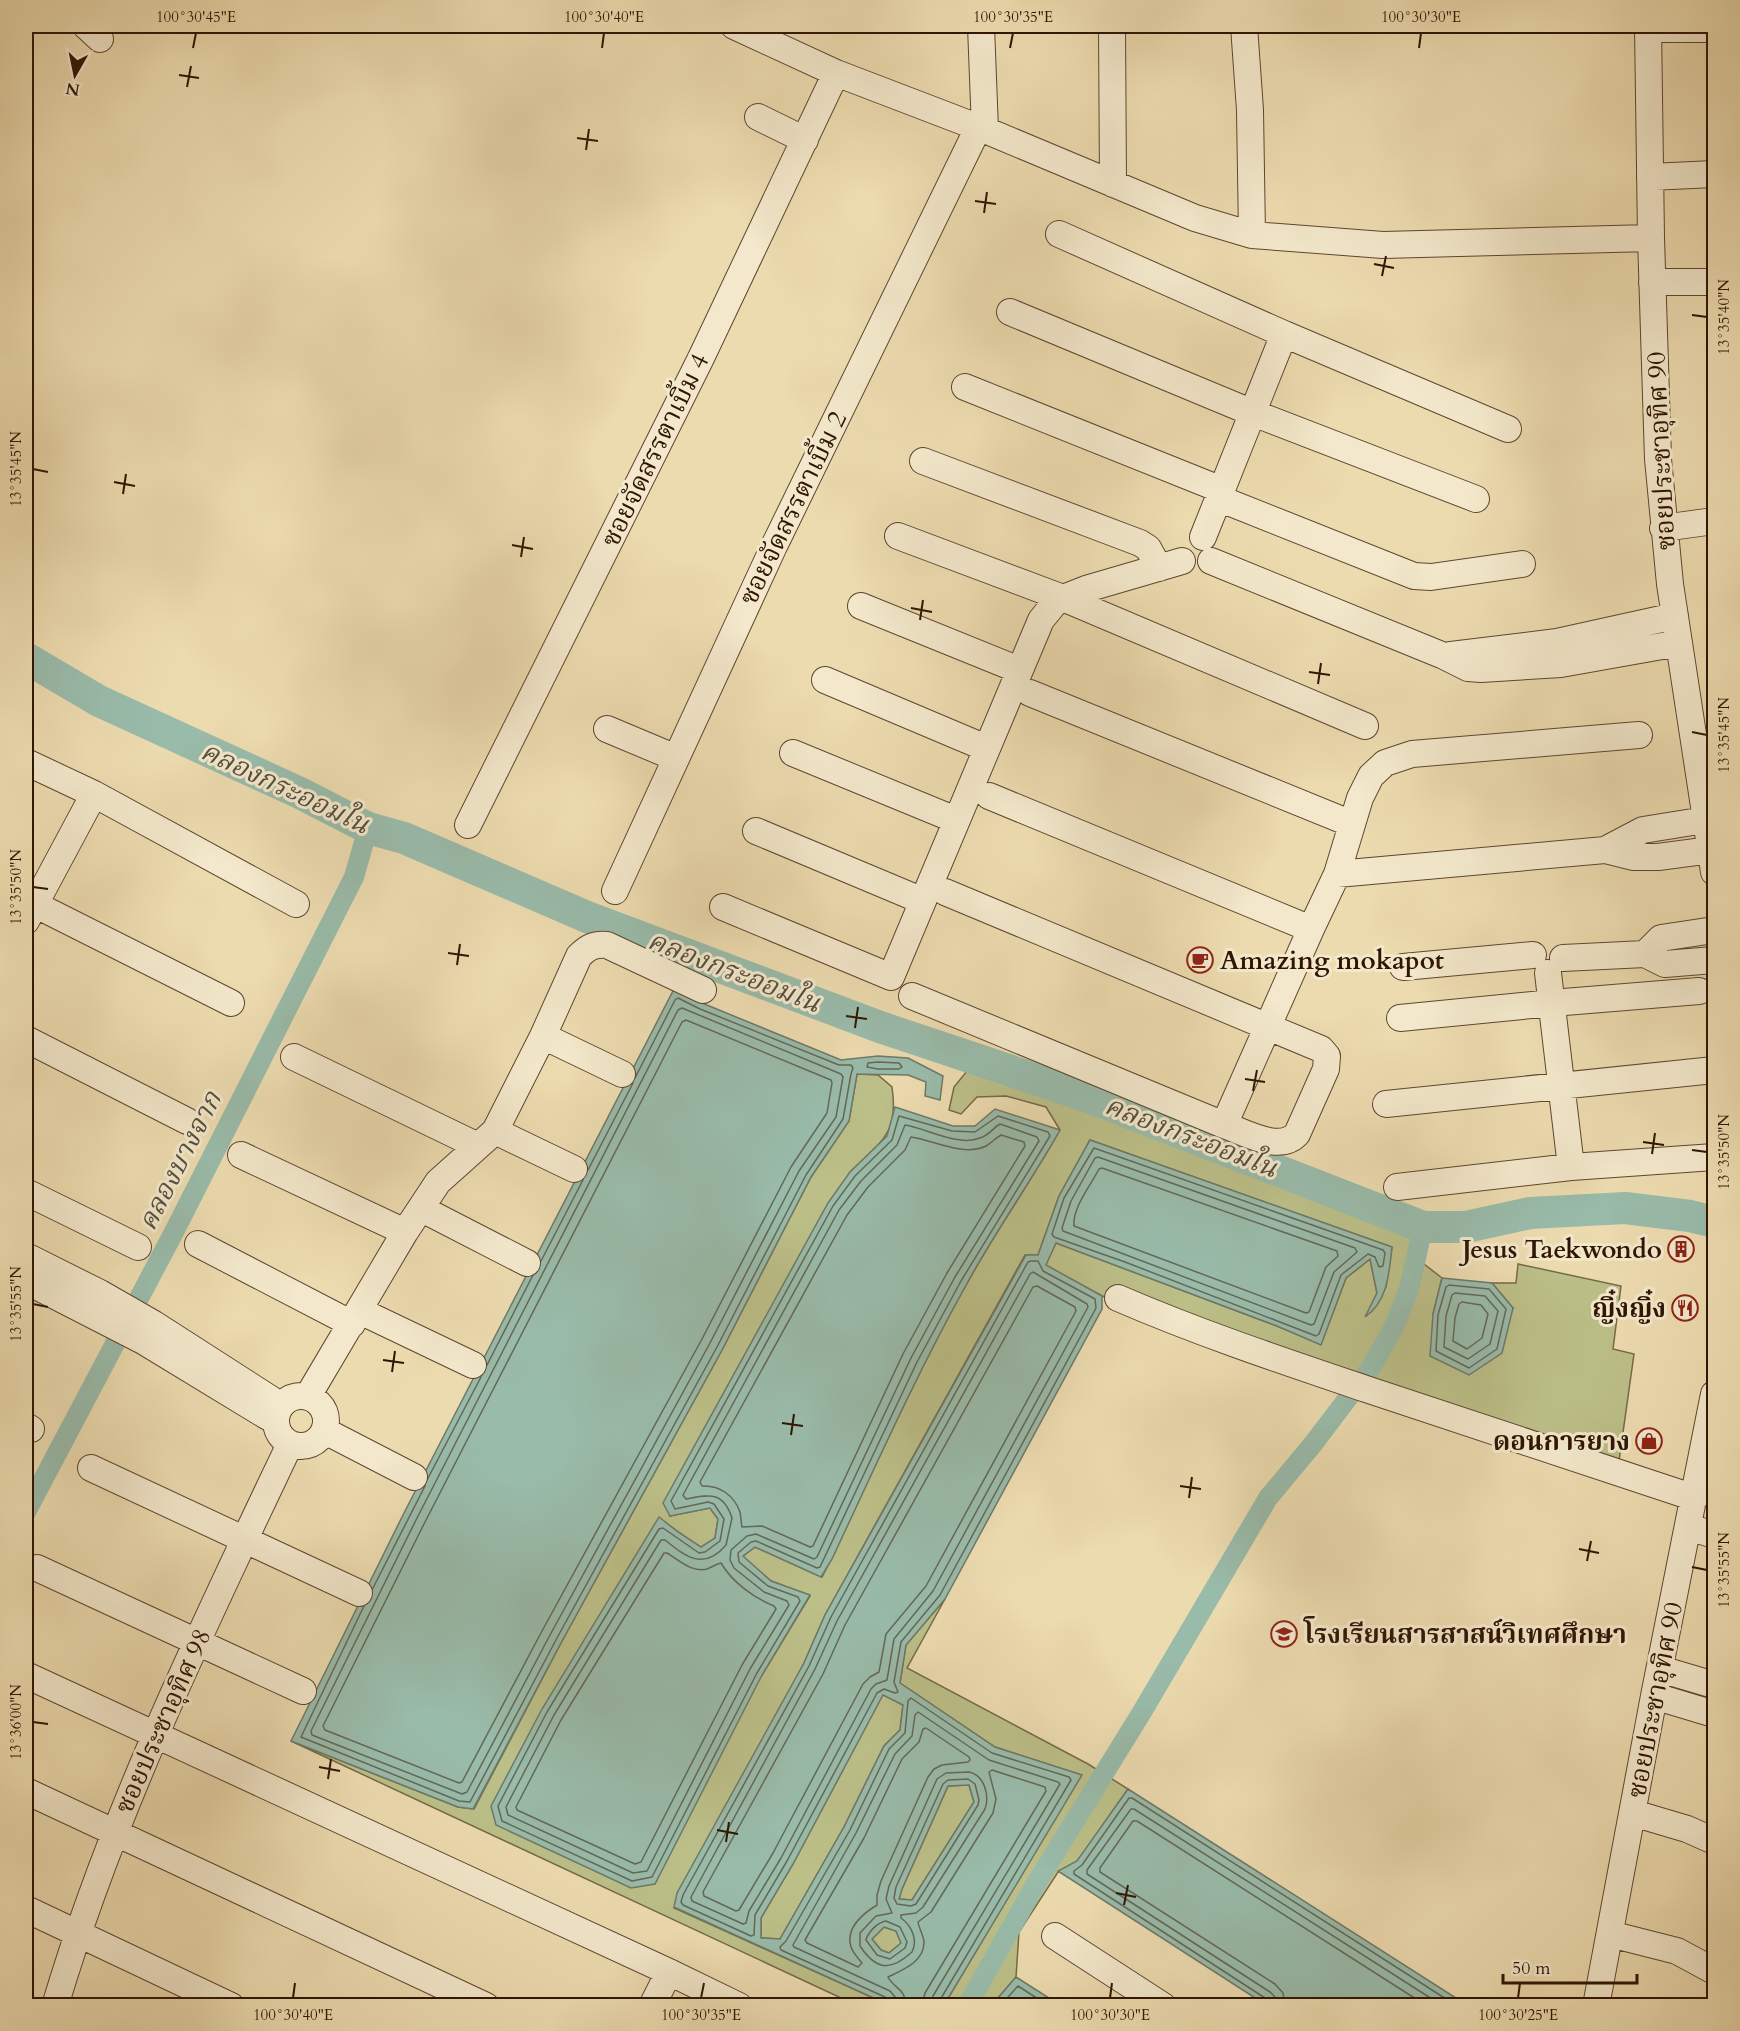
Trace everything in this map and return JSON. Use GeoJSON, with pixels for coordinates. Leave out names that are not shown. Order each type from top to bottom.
{"type":"FeatureCollection","features":[{"type":"Feature","properties":{"kind":"street"},"geometry":{"type":"LineString","coordinates":[[734,26],[836,73],[981,129],[1195,218],[1252,235],[1383,245],[1651,238]]}},
{"type":"Feature","properties":{"kind":"street"},"geometry":{"type":"LineString","coordinates":[[981,26],[981,129]]}},
{"type":"Feature","properties":{"kind":"street"},"geometry":{"type":"LineString","coordinates":[[1112,26],[1113,184]]}},
{"type":"Feature","properties":{"kind":"street"},"geometry":{"type":"LineString","coordinates":[[1244,26],[1250,110],[1252,235]]}},
{"type":"Feature","properties":{"kind":"street"},"geometry":{"type":"LineString","coordinates":[[1648,27],[1714,29]]}},
{"type":"Feature","properties":{"kind":"street","name":"ซอยประชาอุทิศ 90"},"geometry":{"type":"LineString","coordinates":[[1648,27],[1652,282],[1658,459],[1675,616],[1711,838]]}},
{"type":"Feature","properties":{"kind":"street","name":"ซอยจัดสรรตาเบิ้ม 4"},"geometry":{"type":"LineString","coordinates":[[468,825],[701,358],[836,73]]}},
{"type":"Feature","properties":{"kind":"street"},"geometry":{"type":"LineString","coordinates":[[758,117],[806,140]]}},
{"type":"Feature","properties":{"kind":"street","name":"ซอยจัดสรรตาเบิ้ม 2"},"geometry":{"type":"LineString","coordinates":[[615,891],[774,546],[981,129]]}},
{"type":"Feature","properties":{"kind":"street"},"geometry":{"type":"LineString","coordinates":[[1650,177],[1714,174]]}},
{"type":"Feature","properties":{"kind":"street"},"geometry":{"type":"LineString","coordinates":[[1059,234],[1284,334],[1508,429]]}},
{"type":"Feature","properties":{"kind":"street"},"geometry":{"type":"LineString","coordinates":[[1652,282],[1714,282]]}},
{"type":"Feature","properties":{"kind":"street"},"geometry":{"type":"LineString","coordinates":[[1010,312],[1253,413],[1476,499]]}},
{"type":"Feature","properties":{"kind":"street"},"geometry":{"type":"LineString","coordinates":[[1207,549],[1220,494],[1284,334]]}},
{"type":"Feature","properties":{"kind":"street"},"geometry":{"type":"LineString","coordinates":[[965,387],[1414,576],[1431,576],[1522,564]]}},
{"type":"Feature","properties":{"kind":"street"},"geometry":{"type":"LineString","coordinates":[[923,461],[1140,543],[1170,564]]}},
{"type":"Feature","properties":{"kind":"street"},"geometry":{"type":"LineString","coordinates":[[1664,528],[1714,521]]}},
{"type":"Feature","properties":{"kind":"street"},"geometry":{"type":"LineString","coordinates":[[898,536],[1063,598],[1365,726]]}},
{"type":"Feature","properties":{"kind":"street"},"geometry":{"type":"LineString","coordinates":[[723,907],[891,977],[934,896],[956,820],[986,748],[1024,682],[1041,620],[1054,604],[1063,598],[1170,564],[1180,554],[1184,542],[1196,536],[1207,549],[1468,668],[1481,669],[1559,653],[1675,616]]}},
{"type":"Feature","properties":{"kind":"street"},"geometry":{"type":"LineString","coordinates":[[861,606],[1024,682],[1352,824]]}},
{"type":"Feature","properties":{"kind":"street"},"geometry":{"type":"LineString","coordinates":[[1559,653],[1679,643]]}},
{"type":"Feature","properties":{"kind":"street"},"geometry":{"type":"LineString","coordinates":[[825,680],[986,748]]}},
{"type":"Feature","properties":{"kind":"street"},"geometry":{"type":"LineString","coordinates":[[607,729],[676,758]]}},
{"type":"Feature","properties":{"kind":"street"},"geometry":{"type":"LineString","coordinates":[[1224,1125],[1337,874],[1360,798],[1371,776],[1385,763],[1412,754],[1639,735]]}},
{"type":"Feature","properties":{"kind":"street"},"geometry":{"type":"LineString","coordinates":[[793,753],[956,820]]}},
{"type":"Feature","properties":{"kind":"street"},"geometry":{"type":"LineString","coordinates":[[26,762],[94,794],[296,903]]}},
{"type":"Feature","properties":{"kind":"street"},"geometry":{"type":"LineString","coordinates":[[94,794],[28,908],[231,1003]]}},
{"type":"Feature","properties":{"kind":"street"},"geometry":{"type":"LineString","coordinates":[[989,796],[1311,929]]}},
{"type":"Feature","properties":{"kind":"street"},"geometry":{"type":"LineString","coordinates":[[1337,874],[1605,850],[1643,830],[1711,838]]}},
{"type":"Feature","properties":{"kind":"street"},"geometry":{"type":"LineString","coordinates":[[756,831],[934,896],[1268,1025],[1321,1048],[1327,1056],[1326,1069],[1297,1134],[1291,1140],[1280,1142],[1266,1140],[1224,1125],[912,996]]}},
{"type":"Feature","properties":{"kind":"street"},"geometry":{"type":"LineString","coordinates":[[1645,954],[1661,938],[1714,930]]}},
{"type":"Feature","properties":{"kind":"street"},"geometry":{"type":"LineString","coordinates":[[308,1396],[405,1232],[422,1209],[430,1192],[486,1138],[543,1036],[579,956],[588,947],[599,944],[607,945],[703,990]]}},
{"type":"Feature","properties":{"kind":"street"},"geometry":{"type":"LineString","coordinates":[[1403,967],[1548,962],[1645,954],[1665,964],[1714,960]]}},
{"type":"Feature","properties":{"kind":"street"},"geometry":{"type":"LineString","coordinates":[[1548,962],[1571,1167]]}},
{"type":"Feature","properties":{"kind":"street"},"geometry":{"type":"LineString","coordinates":[[1400,1018],[1699,991]]}},
{"type":"Feature","properties":{"kind":"street"},"geometry":{"type":"LineString","coordinates":[[543,1036],[622,1074]]}},
{"type":"Feature","properties":{"kind":"street"},"geometry":{"type":"LineString","coordinates":[[26,1040],[187,1120]]}},
{"type":"Feature","properties":{"kind":"street"},"geometry":{"type":"LineString","coordinates":[[294,1057],[486,1138],[574,1169]]}},
{"type":"Feature","properties":{"kind":"street"},"geometry":{"type":"LineString","coordinates":[[1386,1104],[1714,1070]]}},
{"type":"Feature","properties":{"kind":"street"},"geometry":{"type":"LineString","coordinates":[[241,1155],[405,1232]]}},
{"type":"Feature","properties":{"kind":"street"},"geometry":{"type":"LineString","coordinates":[[1397,1187],[1571,1167],[1714,1157]]}},
{"type":"Feature","properties":{"kind":"street"},"geometry":{"type":"LineString","coordinates":[[26,1192],[138,1247]]}},
{"type":"Feature","properties":{"kind":"street"},"geometry":{"type":"LineString","coordinates":[[422,1209],[527,1263]]}},
{"type":"Feature","properties":{"kind":"street"},"geometry":{"type":"LineString","coordinates":[[198,1244],[356,1318],[473,1365]]}},
{"type":"Feature","properties":{"kind":"street"},"geometry":{"type":"LineString","coordinates":[[26,1256],[95,1303],[278,1413]]}},
{"type":"Feature","properties":{"kind":"street"},"geometry":{"type":"LineString","coordinates":[[26,1281],[95,1303]]}},
{"type":"Feature","properties":{"kind":"street"},"geometry":{"type":"LineString","coordinates":[[1118,1298],[1210,1335],[1337,1380],[1482,1430],[1695,1498]]}},
{"type":"Feature","properties":{"kind":"street","name":"ซอยประชาอุทิศ 90"},"geometry":{"type":"LineString","coordinates":[[1596,2006],[1714,1394]]}},
{"type":"Feature","properties":{"kind":"street"},"geometry":{"type":"LineString","coordinates":[[308,1396],[318,1401],[324,1410],[327,1420],[325,1431],[318,1440],[310,1445],[300,1447],[290,1444],[277,1430],[278,1413],[287,1399],[308,1396]]}},
{"type":"Feature","properties":{"kind":"street"},"geometry":{"type":"LineString","coordinates":[[325,1431],[414,1477]]}},
{"type":"Feature","properties":{"kind":"street","name":"ซอยประชาอุทิศ 98"},"geometry":{"type":"LineString","coordinates":[[55,2006],[77,1933],[115,1832],[156,1734],[290,1444]]}},
{"type":"Feature","properties":{"kind":"street"},"geometry":{"type":"LineString","coordinates":[[91,1468],[359,1593]]}},
{"type":"Feature","properties":{"kind":"street"},"geometry":{"type":"LineString","coordinates":[[1689,1527],[1714,1534]]}},
{"type":"Feature","properties":{"kind":"street"},"geometry":{"type":"LineString","coordinates":[[38,1568],[303,1691]]}},
{"type":"Feature","properties":{"kind":"street"},"geometry":{"type":"LineString","coordinates":[[1660,1669],[1714,1685]]}},
{"type":"Feature","properties":{"kind":"street"},"geometry":{"type":"LineString","coordinates":[[26,1675],[739,2006]]}},
{"type":"Feature","properties":{"kind":"street"},"geometry":{"type":"LineString","coordinates":[[1654,1696],[1714,1714]]}},
{"type":"Feature","properties":{"kind":"street"},"geometry":{"type":"LineString","coordinates":[[26,1791],[486,2006]]}},
{"type":"Feature","properties":{"kind":"street"},"geometry":{"type":"LineString","coordinates":[[1633,1813],[1687,1830],[1714,1842]]}},
{"type":"Feature","properties":{"kind":"street"},"geometry":{"type":"LineString","coordinates":[[26,1909],[231,2006]]}},
{"type":"Feature","properties":{"kind":"street"},"geometry":{"type":"LineString","coordinates":[[1610,1934],[1677,1951],[1714,1971]]}},
{"type":"Feature","properties":{"kind":"street"},"geometry":{"type":"LineString","coordinates":[[1055,1936],[1163,2006]]}},
{"type":"Feature","properties":{"kind":"street"},"geometry":{"type":"LineString","coordinates":[[652,2006],[669,1972]]}},
{"type":"Feature","properties":{"kind":"green space"},"geometry":{"type":"Polygon","coordinates":[[[971,1066],[1098,1108],[1413,1229],[1427,1240],[1424,1264],[1442,1278],[1433,1314],[1513,1308],[1492,1283],[1516,1283],[1518,1264],[1621,1286],[1613,1349],[1634,1354],[1618,1468],[1353,1377],[1102,1296],[1045,1265],[1056,1243],[1321,1344],[1346,1278],[1370,1259],[1377,1293],[1366,1316],[1386,1287],[1392,1247],[1090,1140],[1059,1196],[1038,1255],[1025,1255],[825,1615],[804,1663],[674,1908],[889,2005],[856,2005],[291,1741],[458,1807],[474,1809],[562,1641],[722,1350],[811,1177],[849,1121],[857,1074],[878,1075],[892,1087],[893,1116],[890,1127],[879,1144],[850,1172],[670,1516],[710,1508],[718,1519],[715,1538],[701,1548],[659,1518],[762,1675],[810,1596],[771,1581],[742,1557],[755,1547],[822,1577],[947,1320],[976,1267],[1060,1130],[1046,1107],[1006,1096],[977,1097],[961,1114],[949,1110],[954,1087],[971,1066]]]}},
{"type":"Feature","properties":{"kind":"green space"},"geometry":{"type":"Polygon","coordinates":[[[945,1599],[907,1668],[1088,1764],[1128,1789],[1077,1862],[1058,1872],[1019,1932],[1016,1977],[992,2005],[944,2005],[1081,1775],[995,1747],[900,1683],[906,1645],[945,1599]]]}},
{"type":"Feature","properties":{"kind":"green space"},"geometry":{"type":"Polygon","coordinates":[[[883,1694],[903,1705],[900,1730],[884,1746],[844,1827],[780,1939],[761,1938],[761,1918],[793,1864],[883,1694]]]}},
{"type":"Feature","properties":{"kind":"green space"},"geometry":{"type":"Polygon","coordinates":[[[969,1785],[974,1802],[912,1900],[899,1899],[948,1786],[969,1785]]]}},
{"type":"Feature","properties":{"kind":"green space"},"geometry":{"type":"Polygon","coordinates":[[[884,1927],[896,1931],[901,1943],[889,1953],[881,1950],[872,1939],[884,1927]]]}},
{"type":"Feature","properties":{"kind":"water"},"geometry":{"type":"Polygon","coordinates":[[[674,989],[702,1003],[841,1060],[878,1056],[908,1058],[943,1076],[940,1100],[925,1096],[926,1082],[908,1075],[857,1074],[849,1121],[811,1177],[722,1350],[562,1641],[473,1809],[458,1807],[291,1741],[404,1513],[674,989]]]}},
{"type":"Feature","properties":{"kind":"water"},"geometry":{"type":"Polygon","coordinates":[[[895,1107],[953,1126],[975,1126],[995,1109],[1060,1130],[976,1267],[947,1320],[832,1559],[821,1577],[755,1547],[743,1556],[771,1581],[810,1595],[762,1675],[655,1884],[631,1888],[496,1825],[491,1806],[542,1709],[659,1517],[701,1547],[715,1538],[718,1519],[710,1508],[670,1516],[663,1503],[828,1203],[850,1172],[887,1136],[895,1107]]]}},
{"type":"Feature","properties":{"kind":"water"},"geometry":{"type":"Polygon","coordinates":[[[1090,1140],[1392,1247],[1386,1286],[1378,1303],[1365,1317],[1377,1293],[1370,1259],[1346,1278],[1321,1345],[1277,1326],[1056,1243],[1046,1265],[1102,1296],[1102,1309],[945,1599],[906,1645],[900,1683],[995,1747],[1082,1775],[944,2005],[889,2005],[674,1907],[677,1893],[804,1663],[825,1615],[1026,1255],[1038,1255],[1059,1196],[1090,1140]],[[883,1695],[793,1864],[761,1918],[761,1938],[780,1939],[844,1827],[884,1746],[900,1730],[903,1705],[883,1695]],[[969,1785],[948,1786],[899,1899],[912,1900],[974,1802],[969,1785]],[[884,1927],[872,1939],[881,1950],[889,1953],[901,1943],[896,1931],[884,1927]]]}},
{"type":"Feature","properties":{"kind":"water"},"geometry":{"type":"Polygon","coordinates":[[[1442,1278],[1492,1283],[1513,1308],[1502,1353],[1469,1375],[1430,1356],[1433,1314],[1442,1278]]]}},
{"type":"Feature","properties":{"kind":"water"},"geometry":{"type":"Polygon","coordinates":[[[1128,1789],[1467,2005],[1266,2005],[1058,1871],[1077,1861],[1128,1789]]]}},
{"type":"Feature","properties":{"kind":"water"},"geometry":{"type":"Polygon","coordinates":[[[1016,1977],[1060,2005],[992,2005],[1016,1977]]]}},
{"type":"Feature","properties":{"kind":"waterway","name":"คลองกระออมใน"},"geometry":{"type":"LineString","coordinates":[[26,658],[99,701],[300,793],[368,828],[404,838],[587,917],[880,1027],[1089,1097],[1423,1227],[1466,1227],[1530,1213],[1625,1208],[1690,1216],[1714,1222]]}},
{"type":"Feature","properties":{"kind":"waterway","name":"คลองบางจาก"},"geometry":{"type":"LineString","coordinates":[[26,1512],[174,1232],[354,877],[368,828]]}},
{"type":"Feature","properties":{"kind":"waterway"},"geometry":{"type":"LineString","coordinates":[[967,2006],[1037,1882],[1142,1712],[1268,1498],[1313,1444],[1370,1369],[1394,1327],[1409,1289],[1423,1227]]}},
{"type":"Feature","properties":{"kind":"place","name":"Amazing mokapot"},"geometry":{"type":"Point","coordinates":[1200,960]}},
{"type":"Feature","properties":{"kind":"place","name":"Jesus Taekwondo"},"geometry":{"type":"Point","coordinates":[1681,1249]}},
{"type":"Feature","properties":{"kind":"place","name":"ญิ๋งญิ๋ง"},"geometry":{"type":"Point","coordinates":[1685,1308]}},
{"type":"Feature","properties":{"kind":"place","name":"ดอนการยาง"},"geometry":{"type":"Point","coordinates":[1649,1441]}},
{"type":"Feature","properties":{"kind":"place","name":"โรงเรียนสารสาสน์วิเทศศึกษา"},"geometry":{"type":"Point","coordinates":[1284,1634]}}]}
